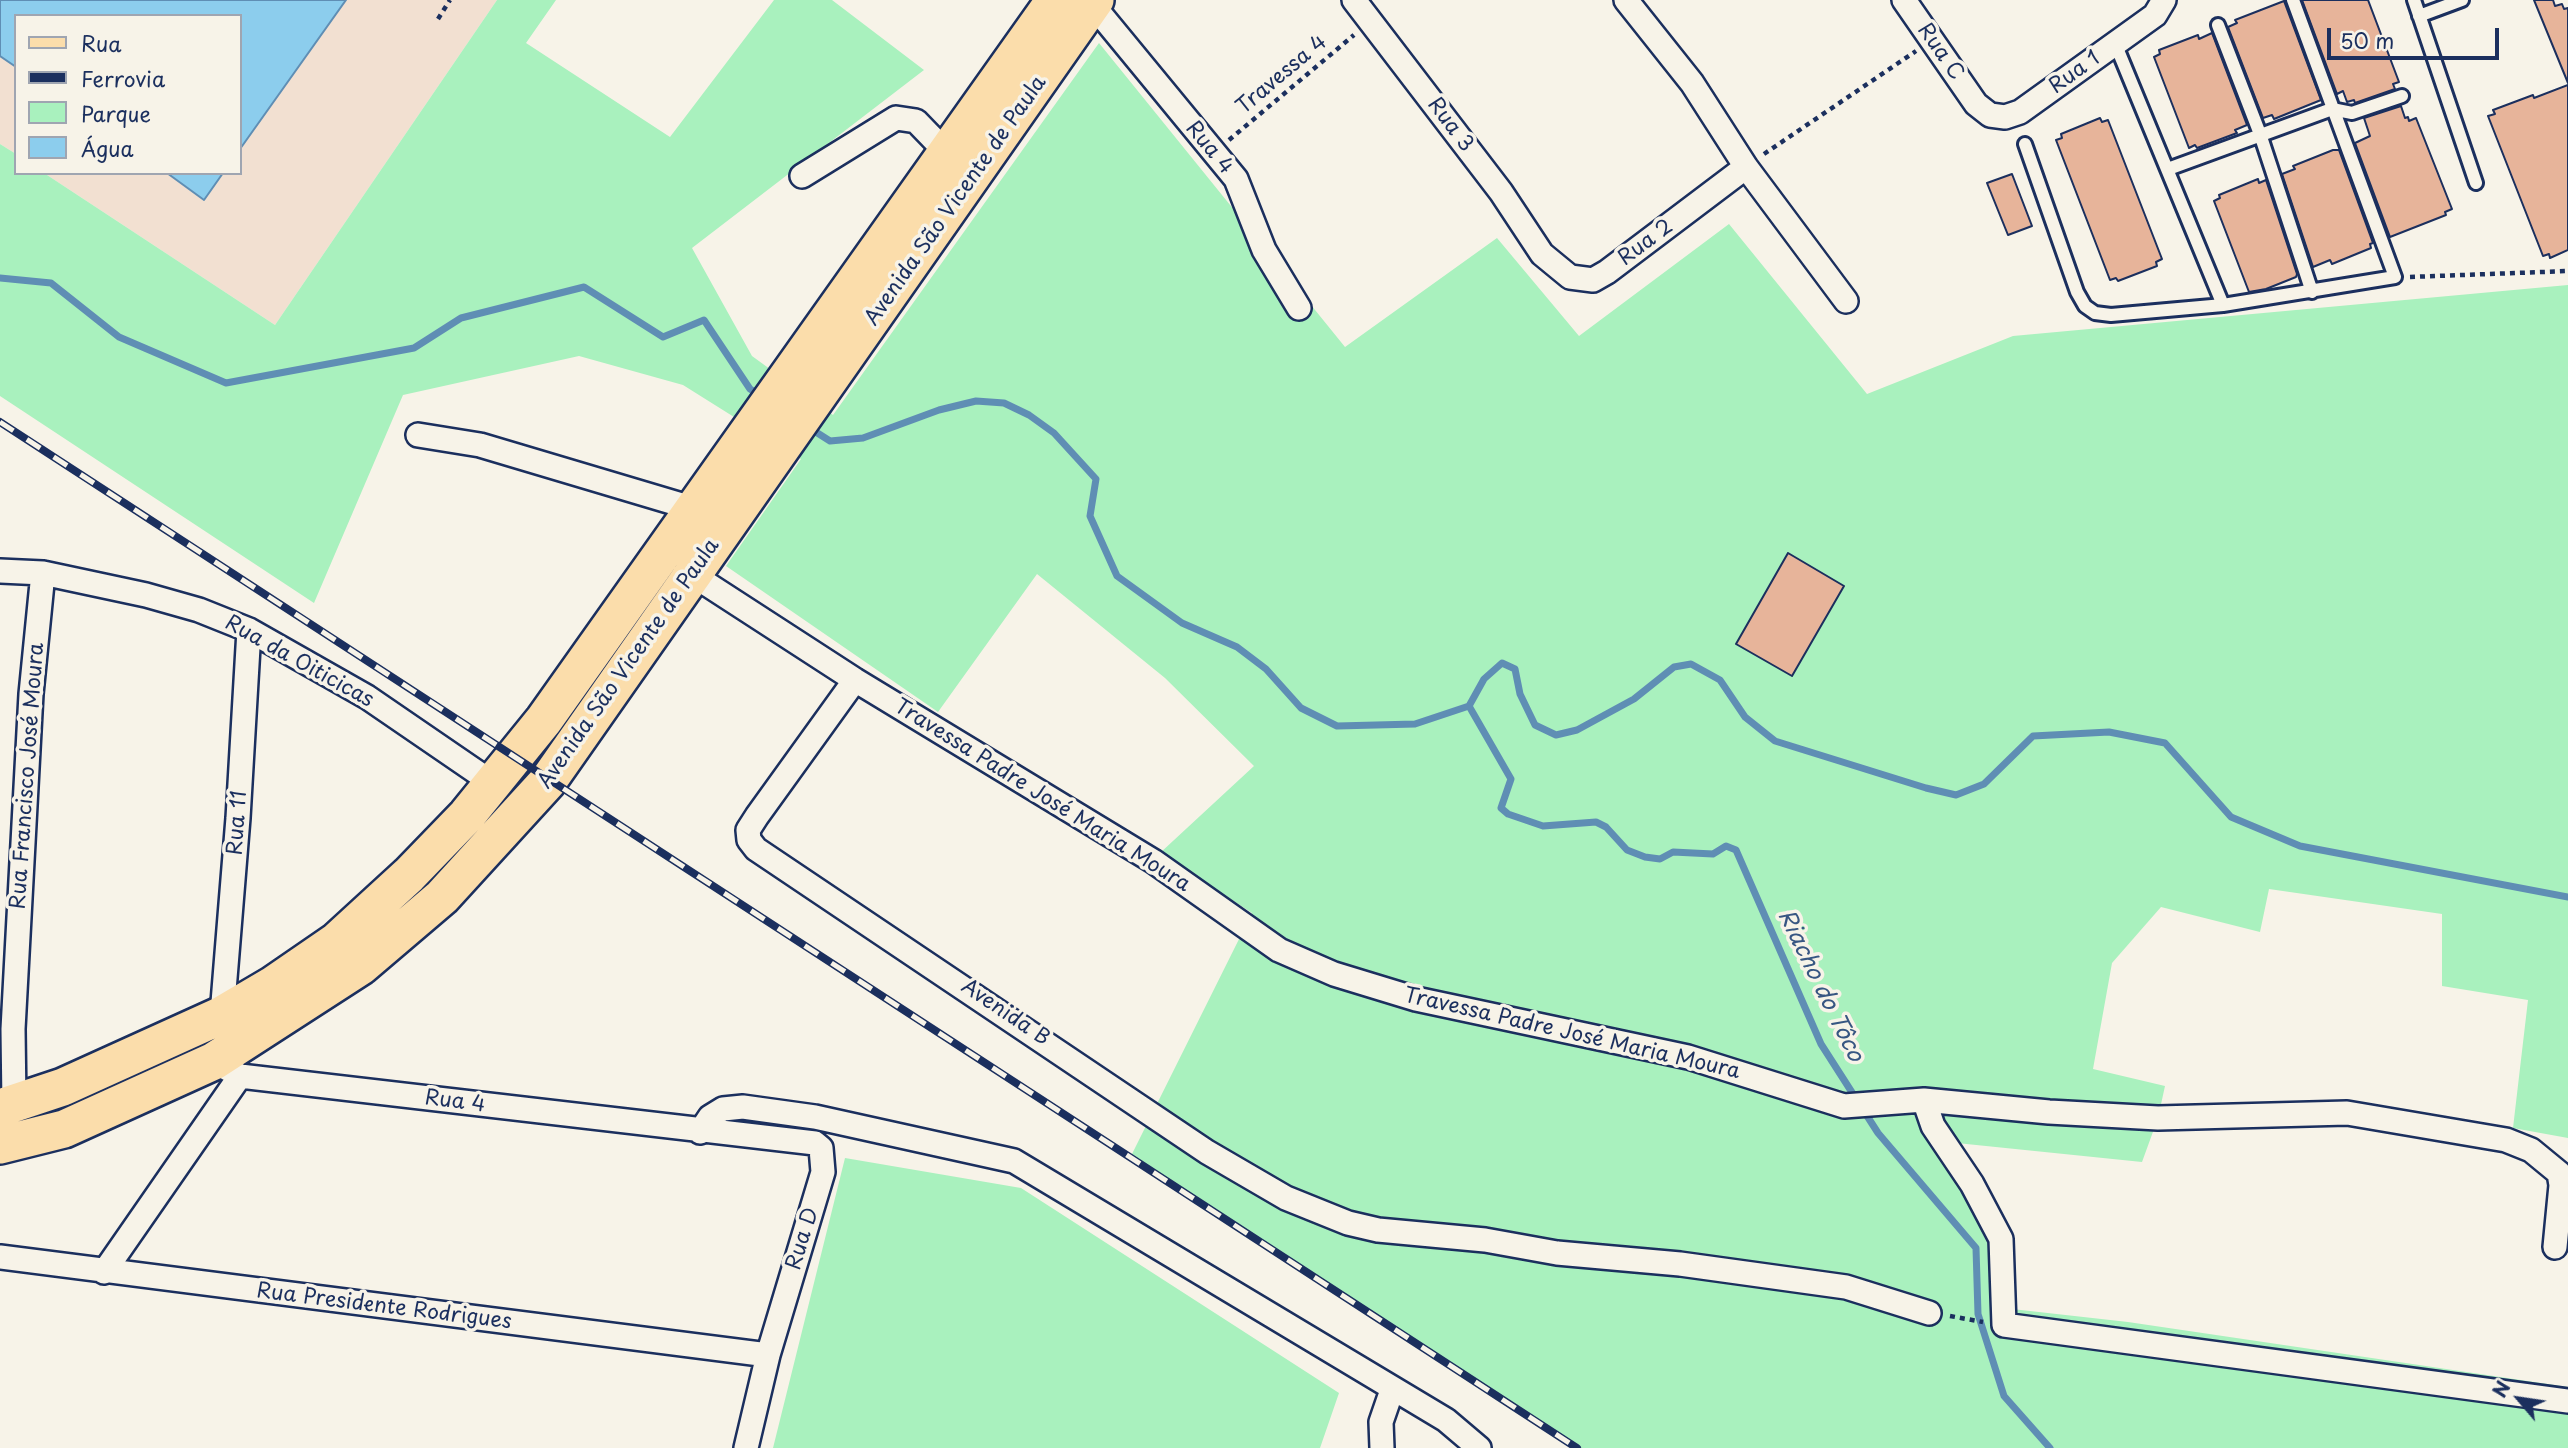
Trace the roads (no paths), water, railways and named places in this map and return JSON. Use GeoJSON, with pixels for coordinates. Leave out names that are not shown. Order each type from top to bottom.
{"type":"FeatureCollection","features":[{"type":"Feature","properties":{"kind":"main road","name":"Avenida São Vicente de Paula"},"geometry":{"type":"LineString","coordinates":[[7,1106],[63,1087],[222,1016],[337,941],[409,875],[494,784],[695,509],[1055,0]]}},
{"type":"Feature","properties":{"kind":"main road","name":"Avenida São Vicente de Paula"},"geometry":{"type":"LineString","coordinates":[[0,1145],[64,1129],[227,1068],[361,966],[442,897],[548,781],[1094,2]]}},
{"type":"Feature","properties":{"kind":"main road"},"geometry":{"type":"LineString","coordinates":[[911,204],[940,225]]}},
{"type":"Feature","properties":{"kind":"street","name":"Rua 3"},"geometry":{"type":"LineString","coordinates":[[1354,0],[1501,192],[1542,254]]}},
{"type":"Feature","properties":{"kind":"street"},"geometry":{"type":"LineString","coordinates":[[1626,0],[1692,83],[1746,167],[1846,301]]}},
{"type":"Feature","properties":{"kind":"street","name":"Rua C"},"geometry":{"type":"LineString","coordinates":[[1904,0],[1976,104]]}},
{"type":"Feature","properties":{"kind":"street","name":"Rua 1"},"geometry":{"type":"LineString","coordinates":[[1976,104],[1990,115],[2005,117],[2020,112],[2155,15],[2164,0]]}},
{"type":"Feature","properties":{"kind":"street","name":"Rua 4"},"geometry":{"type":"LineString","coordinates":[[1094,2],[1236,179],[1255,232],[1299,309]]}},
{"type":"Feature","properties":{"kind":"street"},"geometry":{"type":"LineString","coordinates":[[802,176],[896,118],[916,121],[946,152]]}},
{"type":"Feature","properties":{"kind":"street","name":"Rua 2"},"geometry":{"type":"LineString","coordinates":[[1542,254],[1570,277],[1592,279],[1607,272],[1746,167]]}},
{"type":"Feature","properties":{"kind":"street"},"geometry":{"type":"LineString","coordinates":[[418,435],[480,445],[695,509]]}},
{"type":"Feature","properties":{"kind":"street","name":"Rua da Oiticicas"},"geometry":{"type":"LineString","coordinates":[[0,571],[43,573],[173,603],[249,630],[367,697],[494,784]]}},
{"type":"Feature","properties":{"kind":"street","name":"Rua Francisco José Moura"},"geometry":{"type":"LineString","coordinates":[[7,1106],[31,694],[43,573]]}},
{"type":"Feature","properties":{"kind":"street","name":"Travessa Padre José Maria Moura"},"geometry":{"type":"LineString","coordinates":[[693,575],[855,680],[1153,861],[1279,950],[1334,974],[1416,999],[1688,1057],[1844,1105],[1924,1100],[2049,1112],[2158,1118],[2347,1113],[2506,1140],[2531,1150],[2559,1173],[2561,1185],[2555,1247]]}},
{"type":"Feature","properties":{"kind":"street","name":"Rua 11"},"geometry":{"type":"LineString","coordinates":[[222,1016],[239,818],[249,630]]}},
{"type":"Feature","properties":{"kind":"street","name":"Avenida B"},"geometry":{"type":"LineString","coordinates":[[855,680],[757,816],[748,830],[749,840],[756,849],[884,931],[1207,1152],[1286,1198],[1348,1223],[1378,1230],[1485,1240],[1557,1253],[1680,1264],[1833,1286],[1929,1313]]}},
{"type":"Feature","properties":{"kind":"street"},"geometry":{"type":"LineString","coordinates":[[104,1272],[227,1068]]}},
{"type":"Feature","properties":{"kind":"street","name":"Rua 4"},"geometry":{"type":"LineString","coordinates":[[227,1068],[700,1132]]}},
{"type":"Feature","properties":{"kind":"street"},"geometry":{"type":"LineString","coordinates":[[1924,1100],[1933,1126],[1972,1184],[2001,1239],[2004,1325],[2568,1401]]}},
{"type":"Feature","properties":{"kind":"street"},"geometry":{"type":"LineString","coordinates":[[700,1132],[710,1116],[723,1109],[743,1107],[815,1117],[1014,1161],[1446,1420],[1479,1448]]}},
{"type":"Feature","properties":{"kind":"street","name":"Rua D"},"geometry":{"type":"LineString","coordinates":[[700,1132],[808,1142],[821,1148],[823,1172],[768,1355],[746,1448]]}},
{"type":"Feature","properties":{"kind":"street","name":"Rua Presidente Rodrigues"},"geometry":{"type":"LineString","coordinates":[[0,1257],[768,1355]]}},
{"type":"Feature","properties":{"kind":"street"},"geometry":{"type":"LineString","coordinates":[[1382,1448],[1381,1422],[1392,1390]]}},
{"type":"Feature","properties":{"kind":"lane"},"geometry":{"type":"LineString","coordinates":[[2025,144],[2077,292],[2085,306],[2095,313],[2111,315],[2223,305],[2395,278],[2293,0]]}},
{"type":"Feature","properties":{"kind":"lane"},"geometry":{"type":"LineString","coordinates":[[2414,0],[2476,183]]}},
{"type":"Feature","properties":{"kind":"lane"},"geometry":{"type":"LineString","coordinates":[[2419,16],[2462,0]]}},
{"type":"Feature","properties":{"kind":"lane"},"geometry":{"type":"LineString","coordinates":[[2218,25],[2260,134],[2312,292]]}},
{"type":"Feature","properties":{"kind":"lane"},"geometry":{"type":"LineString","coordinates":[[2115,43],[2223,305]]}},
{"type":"Feature","properties":{"kind":"lane"},"geometry":{"type":"LineString","coordinates":[[2168,169],[2332,109],[2352,113],[2402,96]]}},
{"type":"Feature","properties":{"kind":"water"},"geometry":{"type":"Polygon","coordinates":[[[0,0],[346,0],[242,146],[242,14],[14,14],[14,66],[0,56],[0,0]]]}},
{"type":"Feature","properties":{"kind":"water"},"geometry":{"type":"Polygon","coordinates":[[[170,175],[222,175],[204,200],[170,175]]]}},
{"type":"Feature","properties":{"kind":"waterway"},"geometry":{"type":"LineString","coordinates":[[0,278],[51,283],[119,337],[226,383],[414,348],[461,318],[584,287],[663,337],[704,320],[750,389],[763,397]]}},
{"type":"Feature","properties":{"kind":"waterway"},"geometry":{"type":"LineString","coordinates":[[808,427],[830,441],[863,438],[939,410],[976,401],[1004,403],[1029,415],[1054,433],[1096,479],[1090,516],[1117,576],[1182,623],[1237,647],[1266,669],[1301,708],[1337,726],[1415,724],[1469,706],[1484,679],[1502,663],[1515,669],[1520,694],[1535,725],[1556,735],[1577,730],[1634,699],[1674,667],[1691,664],[1720,680],[1745,717],[1775,741],[1926,788],[1956,795],[1984,784],[2033,736],[2109,732],[2165,743],[2231,817],[2300,846],[2568,897]]}},
{"type":"Feature","properties":{"kind":"waterway","name":"Riacho do Tôco"},"geometry":{"type":"LineString","coordinates":[[1469,706],[1511,779],[1501,808],[1508,814],[1543,826],[1596,822],[1606,827],[1627,850],[1645,857],[1660,859],[1673,852],[1713,854],[1726,846],[1736,850],[1821,1044],[1878,1133],[1976,1248],[1978,1314],[2004,1396],[2050,1448]]}},
{"type":"Feature","properties":{"kind":"railway"},"geometry":{"type":"LineString","coordinates":[[0,422],[1577,1448]]}}]}
